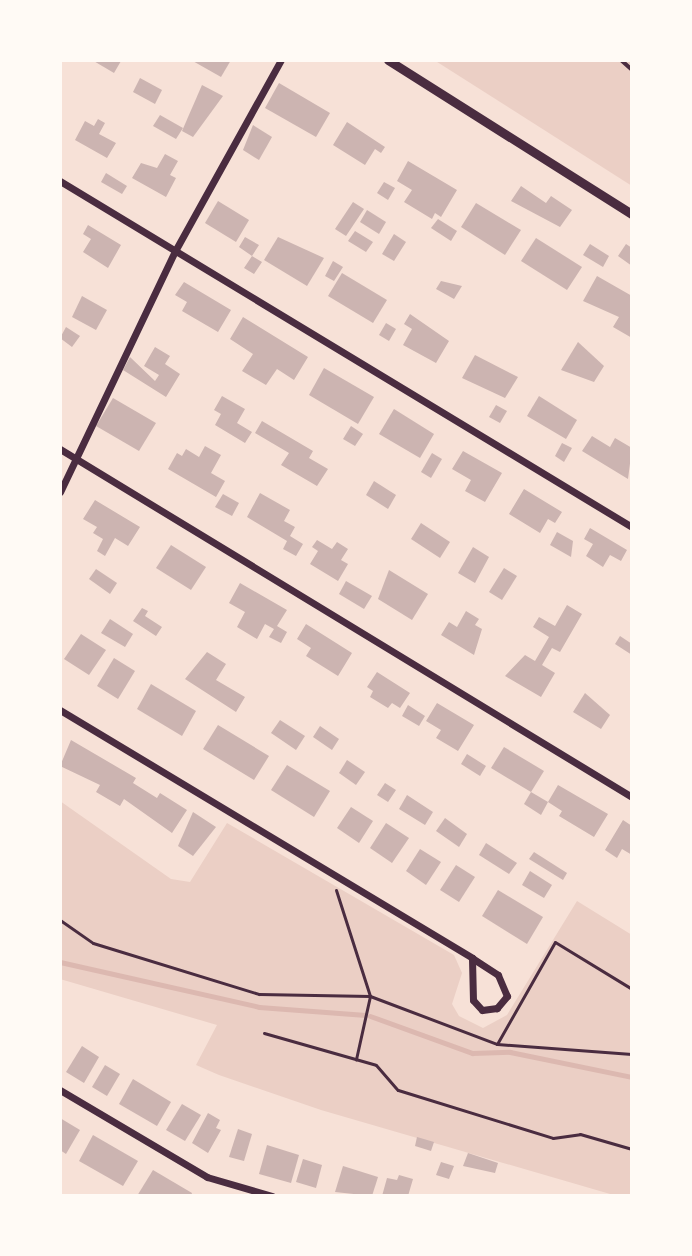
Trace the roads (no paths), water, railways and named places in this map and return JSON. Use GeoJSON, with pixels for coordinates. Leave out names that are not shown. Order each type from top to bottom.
{"type":"FeatureCollection","features":[{"type":"Feature","properties":{"kind":"street"},"geometry":{"type":"LineString","coordinates":[[60,492],[175,251],[281,60]]}},
{"type":"Feature","properties":{"kind":"street"},"geometry":{"type":"LineString","coordinates":[[388,60],[632,214]]}},
{"type":"Feature","properties":{"kind":"street"},"geometry":{"type":"LineString","coordinates":[[60,181],[632,527]]}},
{"type":"Feature","properties":{"kind":"street"},"geometry":{"type":"LineString","coordinates":[[60,449],[632,797]]}},
{"type":"Feature","properties":{"kind":"street"},"geometry":{"type":"LineString","coordinates":[[60,710],[472,958],[504,982],[507,996],[497,1008],[482,1010],[473,1000],[472,958]]}},
{"type":"Feature","properties":{"kind":"street"},"geometry":{"type":"LineString","coordinates":[[60,1090],[207,1177],[272,1196]]}},
{"type":"Feature","properties":{"kind":"lane"},"geometry":{"type":"LineString","coordinates":[[621,60],[632,70]]}},
{"type":"Feature","properties":{"kind":"waterway"},"geometry":{"type":"LineString","coordinates":[[60,962],[259,1007],[366,1015]]}},
{"type":"Feature","properties":{"kind":"waterway"},"geometry":{"type":"LineString","coordinates":[[370,1016],[472,1053],[510,1052],[632,1077]]}}]}
